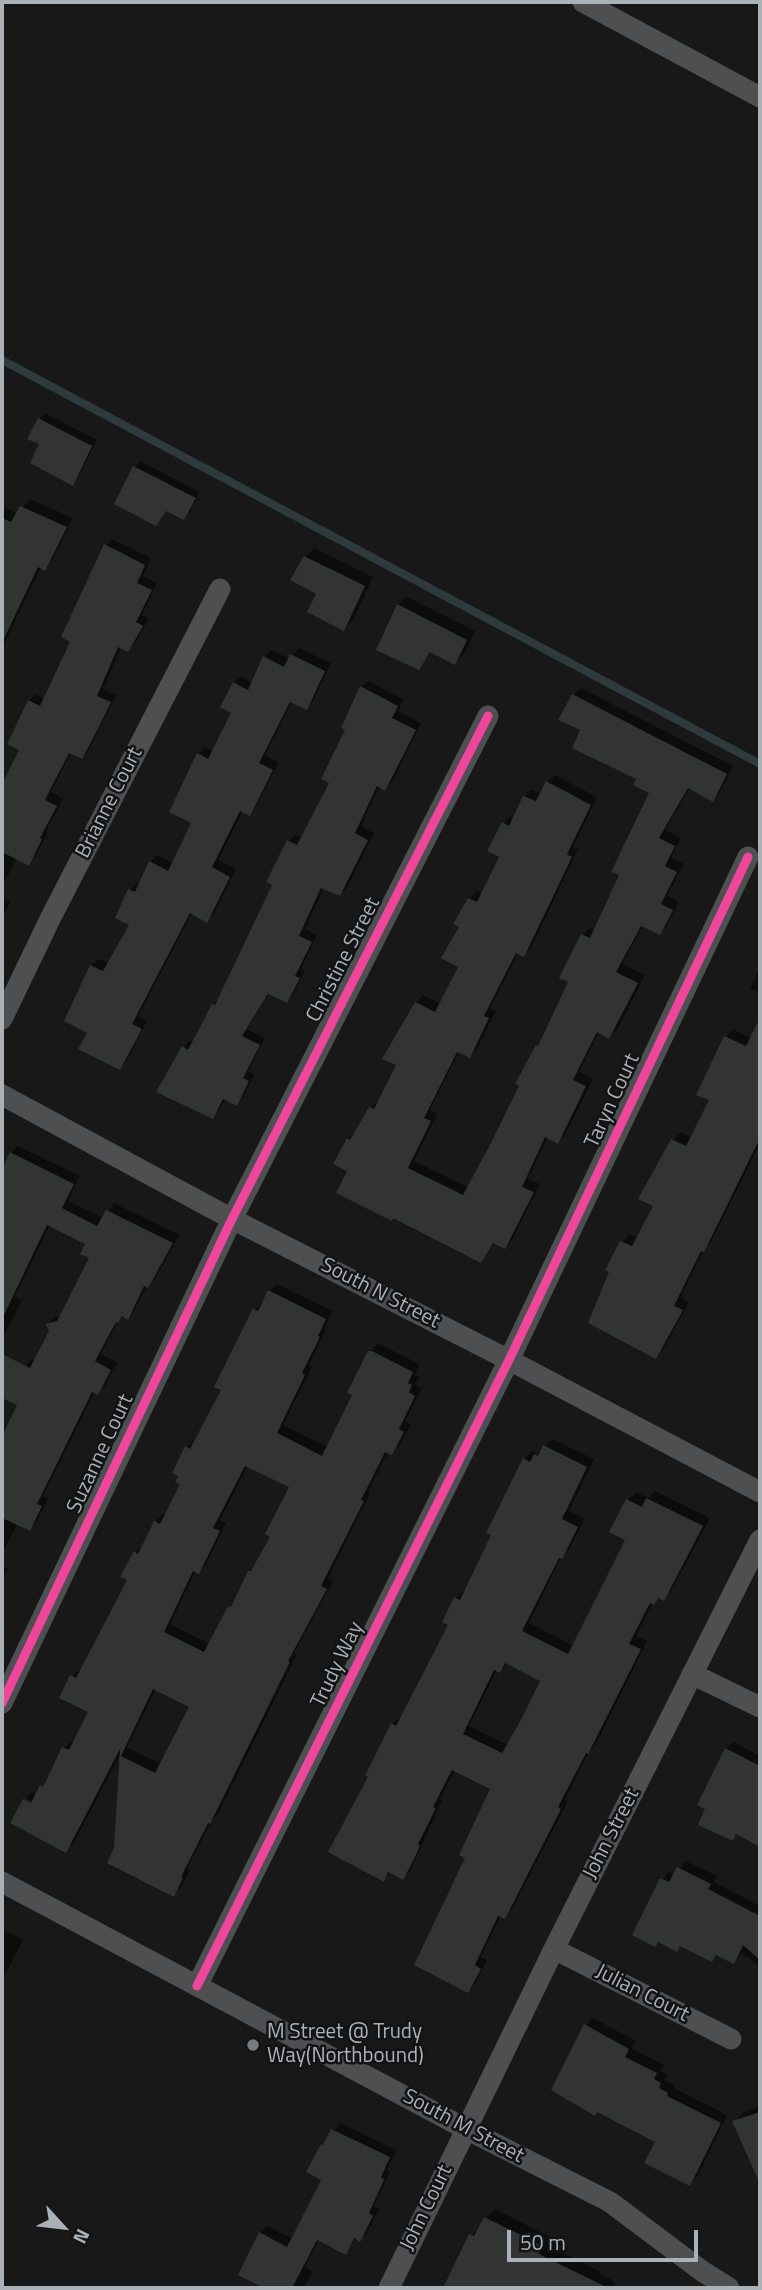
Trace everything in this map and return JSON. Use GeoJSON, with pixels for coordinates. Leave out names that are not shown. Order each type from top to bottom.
{"type":"FeatureCollection","features":[{"type":"Feature","properties":{"kind":"street"},"geometry":{"type":"LineString","coordinates":[[583,2],[760,97]]}},
{"type":"Feature","properties":{"kind":"street","name":"Brianne Court"},"geometry":{"type":"LineString","coordinates":[[2,1018],[220,589]]}},
{"type":"Feature","properties":{"kind":"street","name":"Christine Street"},"geometry":{"type":"LineString","coordinates":[[232,1219],[488,716]]}},
{"type":"Feature","properties":{"kind":"street","name":"Taryn Court"},"geometry":{"type":"LineString","coordinates":[[509,1360],[748,857]]}},
{"type":"Feature","properties":{"kind":"street","name":"South N Street"},"geometry":{"type":"LineString","coordinates":[[2,1095],[232,1219],[760,1492]]}},
{"type":"Feature","properties":{"kind":"street","name":"Suzanne Court"},"geometry":{"type":"LineString","coordinates":[[2,1703],[232,1219]]}},
{"type":"Feature","properties":{"kind":"street","name":"Trudy Way"},"geometry":{"type":"LineString","coordinates":[[197,1986],[509,1360]]}},
{"type":"Feature","properties":{"kind":"street","name":"John Street"},"geometry":{"type":"LineString","coordinates":[[466,2129],[760,1540]]}},
{"type":"Feature","properties":{"kind":"street"},"geometry":{"type":"LineString","coordinates":[[692,1674],[760,1707]]}},
{"type":"Feature","properties":{"kind":"street","name":"South M Street"},"geometry":{"type":"LineString","coordinates":[[2,1882],[466,2129],[610,2202],[729,2288]]}},
{"type":"Feature","properties":{"kind":"street","name":"Julian Court"},"geometry":{"type":"LineString","coordinates":[[554,1949],[731,2039]]}},
{"type":"Feature","properties":{"kind":"street","name":"John Court"},"geometry":{"type":"LineString","coordinates":[[389,2288],[466,2129]]}},
{"type":"Feature","properties":{"kind":"building"},"geometry":{"type":"Polygon","coordinates":[[[38,418],[92,446],[73,486],[30,463],[39,444],[27,439],[38,418]]]}},
{"type":"Feature","properties":{"kind":"building"},"geometry":{"type":"Polygon","coordinates":[[[133,466],[196,498],[184,520],[166,511],[156,526],[114,504],[133,466]]]}},
{"type":"Feature","properties":{"kind":"building"},"geometry":{"type":"Polygon","coordinates":[[[20,506],[67,527],[45,571],[38,567],[2,643],[2,518],[11,522],[20,506]]]}},
{"type":"Feature","properties":{"kind":"building"},"geometry":{"type":"Polygon","coordinates":[[[104,544],[145,565],[137,583],[152,590],[136,622],[143,626],[128,652],[118,647],[97,696],[111,702],[99,727],[82,759],[69,753],[45,800],[57,806],[29,866],[2,852],[2,784],[19,750],[7,744],[28,700],[40,706],[70,642],[61,637],[104,544]]]}},
{"type":"Feature","properties":{"kind":"building"},"geometry":{"type":"Polygon","coordinates":[[[304,556],[365,586],[344,631],[307,612],[316,594],[290,580],[304,556]]]}},
{"type":"Feature","properties":{"kind":"building"},"geometry":{"type":"Polygon","coordinates":[[[397,604],[467,640],[455,665],[430,652],[419,670],[376,650],[397,604]]]}},
{"type":"Feature","properties":{"kind":"building"},"geometry":{"type":"Polygon","coordinates":[[[290,654],[325,671],[307,710],[290,702],[259,763],[273,770],[250,816],[240,811],[212,867],[230,877],[207,923],[190,913],[132,1024],[142,1029],[120,1070],[78,1049],[87,1033],[64,1021],[90,965],[103,971],[129,925],[115,918],[128,889],[135,892],[149,861],[168,871],[191,823],[169,812],[197,753],[208,759],[231,713],[220,707],[233,682],[248,690],[263,656],[284,667],[290,654]]]}},
{"type":"Feature","properties":{"kind":"building"},"geometry":{"type":"Polygon","coordinates":[[[360,686],[398,706],[392,718],[416,730],[385,791],[377,786],[355,833],[368,840],[340,896],[321,888],[299,936],[312,942],[295,976],[300,978],[287,1003],[268,994],[242,1036],[260,1045],[243,1078],[249,1081],[237,1106],[223,1099],[213,1119],[156,1092],[182,1046],[188,1050],[212,1004],[215,1005],[272,885],[266,882],[287,840],[297,845],[329,783],[321,779],[345,730],[341,728],[360,686]]]}},
{"type":"Feature","properties":{"kind":"building"},"geometry":{"type":"Polygon","coordinates":[[[572,694],[727,774],[713,802],[688,788],[659,838],[675,846],[665,866],[677,872],[661,904],[673,910],[660,935],[641,926],[616,972],[638,983],[609,1039],[597,1032],[573,1080],[586,1086],[558,1144],[545,1137],[522,1187],[534,1192],[505,1249],[493,1243],[481,1263],[393,1218],[392,1221],[336,1193],[347,1171],[333,1164],[369,1107],[374,1109],[396,1065],[382,1059],[415,1002],[435,1012],[458,967],[441,958],[459,927],[453,924],[468,898],[477,902],[499,857],[487,851],[502,822],[509,826],[523,796],[536,801],[546,781],[591,805],[567,854],[572,857],[524,957],[516,953],[484,1016],[489,1018],[470,1058],[457,1052],[424,1118],[431,1121],[408,1168],[463,1195],[490,1145],[519,1086],[515,1084],[536,1045],[538,1046],[568,982],[559,978],[581,934],[590,938],[619,875],[611,872],[649,793],[633,785],[636,779],[572,748],[580,730],[558,720],[572,694]]]}},
{"type":"Feature","properties":{"kind":"building"},"geometry":{"type":"Polygon","coordinates":[[[760,1018],[760,1138],[674,1306],[683,1310],[656,1359],[588,1323],[609,1272],[605,1270],[620,1241],[632,1246],[653,1206],[638,1199],[671,1139],[686,1146],[709,1100],[696,1095],[724,1036],[746,1046],[760,1018]]]}},
{"type":"Feature","properties":{"kind":"building"},"geometry":{"type":"Polygon","coordinates":[[[10,1152],[74,1184],[62,1208],[97,1226],[106,1210],[173,1243],[148,1288],[144,1286],[128,1320],[122,1316],[118,1323],[116,1322],[95,1361],[111,1370],[98,1395],[92,1392],[37,1504],[42,1506],[30,1531],[2,1518],[2,1436],[17,1405],[2,1398],[2,1354],[30,1368],[49,1331],[46,1324],[57,1321],[89,1258],[80,1254],[85,1244],[47,1225],[2,1319],[2,1169],[10,1152]]]}},
{"type":"Feature","properties":{"kind":"building"},"geometry":{"type":"Polygon","coordinates":[[[268,1290],[326,1319],[302,1373],[305,1375],[277,1433],[322,1456],[352,1395],[347,1393],[368,1351],[413,1372],[408,1383],[412,1385],[409,1392],[415,1396],[399,1429],[404,1432],[392,1455],[385,1452],[361,1500],[364,1501],[321,1586],[327,1589],[288,1661],[290,1662],[210,1824],[208,1823],[181,1877],[183,1878],[174,1897],[107,1863],[114,1848],[120,1749],[66,1853],[10,1823],[23,1799],[31,1803],[40,1785],[43,1787],[62,1747],[69,1750],[88,1712],[59,1698],[70,1675],[76,1678],[127,1580],[120,1577],[134,1551],[138,1554],[154,1521],[160,1524],[180,1484],[175,1482],[178,1476],[172,1473],[185,1446],[190,1449],[221,1390],[214,1387],[253,1308],[258,1311],[268,1290]],[[245,1466],[213,1528],[220,1531],[199,1574],[193,1571],[164,1632],[204,1652],[228,1606],[231,1607],[248,1571],[251,1571],[270,1537],[265,1534],[289,1487],[245,1466]],[[153,1689],[121,1756],[155,1773],[189,1707],[153,1689]]]}},
{"type":"Feature","properties":{"kind":"building"},"geometry":{"type":"Polygon","coordinates":[[[543,1445],[587,1467],[562,1519],[578,1527],[522,1631],[568,1654],[625,1540],[609,1532],[626,1499],[642,1507],[646,1498],[703,1526],[664,1601],[658,1598],[654,1605],[650,1603],[629,1644],[641,1649],[558,1807],[561,1809],[505,1919],[498,1916],[475,1965],[481,1969],[468,1993],[414,1965],[465,1858],[459,1855],[490,1789],[452,1770],[433,1807],[436,1808],[403,1880],[388,1872],[384,1882],[328,1852],[368,1777],[365,1776],[391,1723],[396,1726],[448,1625],[442,1622],[454,1597],[460,1600],[491,1535],[486,1533],[523,1458],[530,1462],[534,1454],[538,1456],[543,1445]],[[505,1663],[500,1673],[494,1670],[463,1734],[502,1753],[540,1681],[505,1663]]]}},
{"type":"Feature","properties":{"kind":"building"},"geometry":{"type":"Polygon","coordinates":[[[725,1748],[760,1766],[760,1847],[736,1834],[733,1841],[698,1825],[705,1809],[697,1805],[725,1748]]]}},
{"type":"Feature","properties":{"kind":"building"},"geometry":{"type":"Polygon","coordinates":[[[677,1867],[711,1884],[708,1889],[760,1916],[760,1960],[743,1945],[734,1964],[716,1955],[712,1962],[680,1946],[677,1952],[658,1942],[655,1947],[632,1935],[660,1878],[669,1882],[677,1867]]]}},
{"type":"Feature","properties":{"kind":"building"},"geometry":{"type":"Polygon","coordinates":[[[584,2024],[629,2049],[625,2057],[657,2073],[654,2079],[661,2083],[659,2088],[668,2093],[667,2096],[721,2123],[690,2186],[644,2163],[655,2142],[597,2112],[595,2116],[551,2090],[584,2024]]]}},
{"type":"Feature","properties":{"kind":"building"},"geometry":{"type":"Polygon","coordinates":[[[760,2112],[760,2184],[732,2121],[760,2112]]]}},
{"type":"Feature","properties":{"kind":"building"},"geometry":{"type":"Polygon","coordinates":[[[331,2129],[390,2157],[381,2177],[384,2180],[369,2213],[373,2216],[360,2242],[354,2238],[346,2255],[317,2240],[292,2288],[264,2288],[238,2275],[259,2232],[287,2247],[321,2180],[306,2172],[331,2129]]]}},
{"type":"Feature","properties":{"kind":"building"},"geometry":{"type":"Polygon","coordinates":[[[484,2217],[543,2246],[539,2254],[608,2288],[443,2288],[469,2234],[474,2236],[484,2217]]]}},
{"type":"Feature","properties":{"kind":"waterway"},"geometry":{"type":"LineString","coordinates":[[2,360],[760,764]]}},
{"type":"Feature","properties":{"kind":"cycle path"},"geometry":{"type":"LineString","coordinates":[[2,1703],[232,1219],[488,716]]}},
{"type":"Feature","properties":{"kind":"cycle path"},"geometry":{"type":"LineString","coordinates":[[197,1986],[509,1360],[748,857]]}},
{"type":"Feature","properties":{"kind":"place","name":"M Street @ Trudy Way(Northbound)"},"geometry":{"type":"Point","coordinates":[253,2045]}}]}
